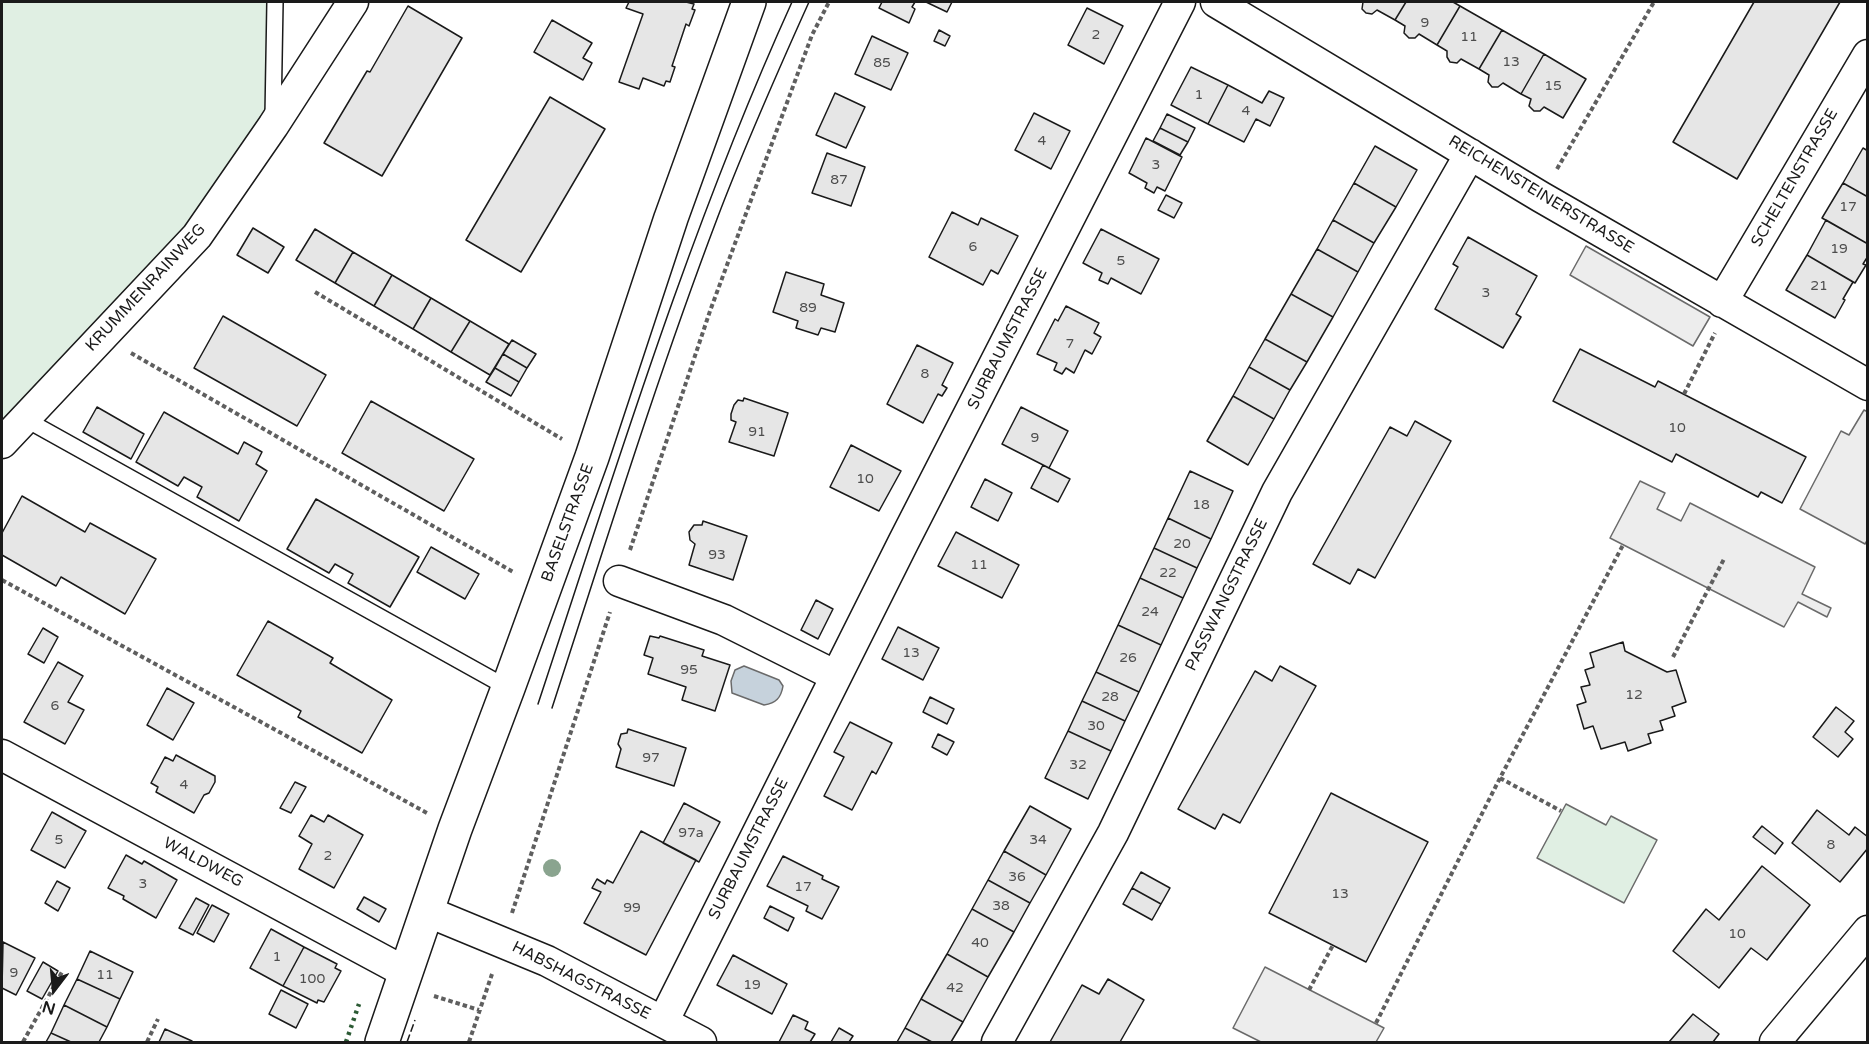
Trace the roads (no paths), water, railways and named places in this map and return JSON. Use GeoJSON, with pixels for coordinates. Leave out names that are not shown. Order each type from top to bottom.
{"type":"FeatureCollection","features":[{"type":"Feature","properties":{"kind":"main road","name":"BASELSTRASSE"},"geometry":{"type":"LineString","coordinates":[[382,1042],[455,829],[592,457],[670,218],[749,2]]}},
{"type":"Feature","properties":{"kind":"street","name":"KRUMMENRAINWEG"},"geometry":{"type":"LineString","coordinates":[[2,443],[197,236],[273,126],[353,2]]}},
{"type":"Feature","properties":{"kind":"street","name":"SURBAUMSTRASSE"},"geometry":{"type":"LineString","coordinates":[[663,1022],[836,676],[1180,2]]}},
{"type":"Feature","properties":{"kind":"street","name":"REICHENSTEINERSTRASSE"},"geometry":{"type":"LineString","coordinates":[[1216,2],[1540,197],[1868,386]]}},
{"type":"Feature","properties":{"kind":"street","name":"SCHELTENSTRASSE"},"geometry":{"type":"LineString","coordinates":[[1726,304],[1868,55]]}},
{"type":"Feature","properties":{"kind":"street","name":"PASSWANGSTRASSE"},"geometry":{"type":"LineString","coordinates":[[997,1042],[1113,833],[1277,492],[1470,154]]}},
{"type":"Feature","properties":{"kind":"street"},"geometry":{"type":"LineString","coordinates":[[619,581],[724,620],[836,676]]}},
{"type":"Feature","properties":{"kind":"street","name":"WALDWEG"},"geometry":{"type":"LineString","coordinates":[[2,755],[400,986]]}},
{"type":"Feature","properties":{"kind":"street","name":"HABSHAGSTRASSE"},"geometry":{"type":"LineString","coordinates":[[426,911],[547,961],[700,1042]]}},
{"type":"Feature","properties":{"kind":"street"},"geometry":{"type":"LineString","coordinates":[[1775,1042],[1868,931]]}},
{"type":"Feature","properties":{"kind":"lane"},"geometry":{"type":"LineString","coordinates":[[273,126],[275,2]]}},
{"type":"Feature","properties":{"kind":"lane"},"geometry":{"type":"LineString","coordinates":[[25,419],[508,687]]}},
{"type":"Feature","properties":{"kind":"tram line"},"geometry":{"type":"LineString","coordinates":[[538,704],[625,438],[687,262],[720,174],[792,2]]}},
{"type":"Feature","properties":{"kind":"tram line"},"geometry":{"type":"LineString","coordinates":[[552,708],[673,340],[717,219],[773,82],[809,2]]}}]}
